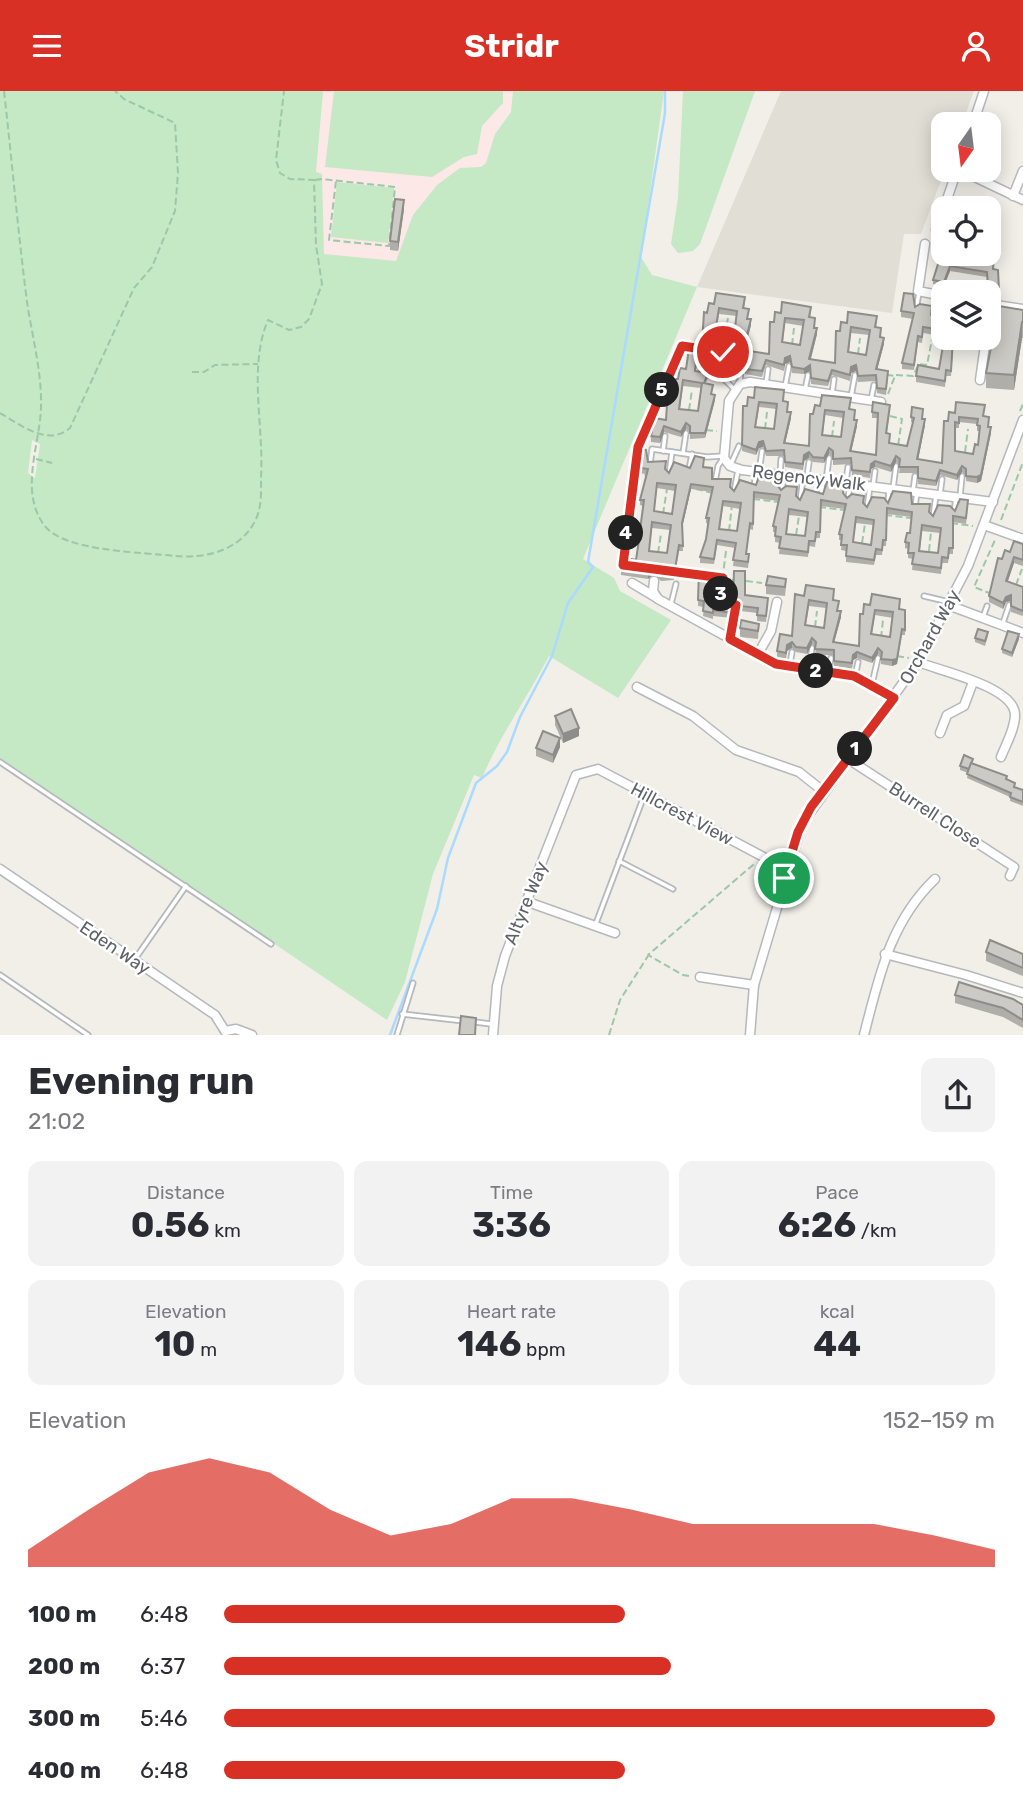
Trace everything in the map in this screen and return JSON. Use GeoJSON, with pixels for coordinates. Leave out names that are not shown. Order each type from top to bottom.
{"type":"FeatureCollection","features":[{"type":"Feature","properties":{"kind":"street"},"geometry":{"type":"LineString","coordinates":[[977,112],[984,91]]}},
{"type":"Feature","properties":{"kind":"street"},"geometry":{"type":"LineString","coordinates":[[1013,196],[1023,171]]}},
{"type":"Feature","properties":{"kind":"street"},"geometry":{"type":"LineString","coordinates":[[983,182],[1023,200]]}},
{"type":"Feature","properties":{"kind":"street"},"geometry":{"type":"LineString","coordinates":[[925,244],[918,292],[931,294]]}},
{"type":"Feature","properties":{"kind":"street"},"geometry":{"type":"LineString","coordinates":[[1001,306],[1023,309]]}},
{"type":"Feature","properties":{"kind":"street"},"geometry":{"type":"LineString","coordinates":[[980,380],[984,350]]}},
{"type":"Feature","properties":{"kind":"street"},"geometry":{"type":"LineString","coordinates":[[729,462],[725,432],[737,387],[766,384],[880,402]]}},
{"type":"Feature","properties":{"kind":"street","name":"Orchard Way"},"geometry":{"type":"LineString","coordinates":[[750,1035],[754,985],[786,869],[802,824],[823,791],[894,698],[949,604],[993,502],[1023,422]]}},
{"type":"Feature","properties":{"kind":"street","name":"Regency Walk"},"geometry":{"type":"LineString","coordinates":[[729,462],[758,472],[993,502]]}},
{"type":"Feature","properties":{"kind":"street"},"geometry":{"type":"LineString","coordinates":[[981,526],[1023,539]]}},
{"type":"Feature","properties":{"kind":"street"},"geometry":{"type":"LineString","coordinates":[[654,581],[653,591],[659,599]]}},
{"type":"Feature","properties":{"kind":"street"},"geometry":{"type":"LineString","coordinates":[[632,583],[730,639],[789,668],[855,677],[894,698]]}},
{"type":"Feature","properties":{"kind":"street"},"geometry":{"type":"LineString","coordinates":[[758,654],[777,602]]}},
{"type":"Feature","properties":{"kind":"street"},"geometry":{"type":"LineString","coordinates":[[949,604],[982,619],[1022,631]]}},
{"type":"Feature","properties":{"kind":"street"},"geometry":{"type":"LineString","coordinates":[[916,660],[1003,694],[1014,708],[1013,725],[1001,757]]}},
{"type":"Feature","properties":{"kind":"street"},"geometry":{"type":"LineString","coordinates":[[940,733],[947,715],[964,706],[973,683]]}},
{"type":"Feature","properties":{"kind":"street"},"geometry":{"type":"LineString","coordinates":[[637,687],[693,716],[736,750],[799,772],[823,791]]}},
{"type":"Feature","properties":{"kind":"street","name":"Burrell Close"},"geometry":{"type":"LineString","coordinates":[[848,759],[1014,867],[1010,876]]}},
{"type":"Feature","properties":{"kind":"street","name":"Hillcrest View"},"geometry":{"type":"LineString","coordinates":[[576,775],[598,769],[786,869]]}},
{"type":"Feature","properties":{"kind":"street","name":"Altyre Way"},"geometry":{"type":"LineString","coordinates":[[493,1035],[497,986],[505,956],[576,775]]}},
{"type":"Feature","properties":{"kind":"street","name":"Eden Way"},"geometry":{"type":"LineString","coordinates":[[0,869],[215,1015],[224,1033]]}},
{"type":"Feature","properties":{"kind":"street"},"geometry":{"type":"LineString","coordinates":[[864,1035],[885,954],[905,913],[935,879]]}},
{"type":"Feature","properties":{"kind":"street"},"geometry":{"type":"LineString","coordinates":[[528,902],[615,933]]}},
{"type":"Feature","properties":{"kind":"street"},"geometry":{"type":"LineString","coordinates":[[885,954],[1023,993]]}},
{"type":"Feature","properties":{"kind":"street"},"geometry":{"type":"LineString","coordinates":[[700,977],[754,985]]}},
{"type":"Feature","properties":{"kind":"street"},"geometry":{"type":"LineString","coordinates":[[224,1033],[236,1030],[252,1035]]}},
{"type":"Feature","properties":{"kind":"lane"},"geometry":{"type":"LineString","coordinates":[[916,309],[918,292]]}},
{"type":"Feature","properties":{"kind":"lane"},"geometry":{"type":"LineString","coordinates":[[722,356],[720,375],[737,387],[741,366]]}},
{"type":"Feature","properties":{"kind":"lane"},"geometry":{"type":"LineString","coordinates":[[785,387],[789,366]]}},
{"type":"Feature","properties":{"kind":"lane"},"geometry":{"type":"LineString","coordinates":[[766,384],[768,369]]}},
{"type":"Feature","properties":{"kind":"lane"},"geometry":{"type":"LineString","coordinates":[[805,390],[808,375]]}},
{"type":"Feature","properties":{"kind":"lane"},"geometry":{"type":"LineString","coordinates":[[851,397],[855,375]]}},
{"type":"Feature","properties":{"kind":"lane"},"geometry":{"type":"LineString","coordinates":[[832,394],[834,379]]}},
{"type":"Feature","properties":{"kind":"lane"},"geometry":{"type":"LineString","coordinates":[[874,385],[880,402]]}},
{"type":"Feature","properties":{"kind":"lane"},"geometry":{"type":"LineString","coordinates":[[683,453],[686,433]]}},
{"type":"Feature","properties":{"kind":"lane"},"geometry":{"type":"LineString","coordinates":[[663,451],[665,436]]}},
{"type":"Feature","properties":{"kind":"lane"},"geometry":{"type":"LineString","coordinates":[[715,482],[718,466],[729,462],[739,446]]}},
{"type":"Feature","properties":{"kind":"lane"},"geometry":{"type":"LineString","coordinates":[[650,464],[652,449],[729,462]]}},
{"type":"Feature","properties":{"kind":"lane"},"geometry":{"type":"LineString","coordinates":[[754,487],[762,451]]}},
{"type":"Feature","properties":{"kind":"lane"},"geometry":{"type":"LineString","coordinates":[[669,474],[672,452]]}},
{"type":"Feature","properties":{"kind":"lane"},"geometry":{"type":"LineString","coordinates":[[689,469],[692,454]]}},
{"type":"Feature","properties":{"kind":"lane"},"geometry":{"type":"LineString","coordinates":[[821,496],[829,458]]}},
{"type":"Feature","properties":{"kind":"lane"},"geometry":{"type":"LineString","coordinates":[[781,459],[782,491]]}},
{"type":"Feature","properties":{"kind":"lane"},"geometry":{"type":"LineString","coordinates":[[729,462],[734,494]]}},
{"type":"Feature","properties":{"kind":"lane"},"geometry":{"type":"LineString","coordinates":[[800,501],[809,462]]}},
{"type":"Feature","properties":{"kind":"lane"},"geometry":{"type":"LineString","coordinates":[[888,504],[896,466]]}},
{"type":"Feature","properties":{"kind":"lane"},"geometry":{"type":"LineString","coordinates":[[848,467],[848,499]]}},
{"type":"Feature","properties":{"kind":"lane"},"geometry":{"type":"LineString","coordinates":[[867,508],[875,471]]}},
{"type":"Feature","properties":{"kind":"lane"},"geometry":{"type":"LineString","coordinates":[[915,475],[915,507]]}},
{"type":"Feature","properties":{"kind":"lane"},"geometry":{"type":"LineString","coordinates":[[954,512],[962,476]]}},
{"type":"Feature","properties":{"kind":"lane"},"geometry":{"type":"LineString","coordinates":[[933,517],[942,479]]}},
{"type":"Feature","properties":{"kind":"lane"},"geometry":{"type":"LineString","coordinates":[[671,606],[676,584]]}},
{"type":"Feature","properties":{"kind":"lane"},"geometry":{"type":"LineString","coordinates":[[924,596],[949,604]]}},
{"type":"Feature","properties":{"kind":"lane"},"geometry":{"type":"LineString","coordinates":[[1002,626],[1009,605]]}},
{"type":"Feature","properties":{"kind":"lane"},"geometry":{"type":"LineString","coordinates":[[982,619],[987,606]]}},
{"type":"Feature","properties":{"kind":"lane"},"geometry":{"type":"LineString","coordinates":[[808,670],[812,648]]}},
{"type":"Feature","properties":{"kind":"lane"},"geometry":{"type":"LineString","coordinates":[[789,668],[792,652]]}},
{"type":"Feature","properties":{"kind":"lane"},"geometry":{"type":"LineString","coordinates":[[872,684],[878,657]]}},
{"type":"Feature","properties":{"kind":"lane"},"geometry":{"type":"LineString","coordinates":[[828,673],[831,658]]}},
{"type":"Feature","properties":{"kind":"lane"},"geometry":{"type":"LineString","coordinates":[[855,677],[858,661]]}},
{"type":"Feature","properties":{"kind":"lane"},"geometry":{"type":"LineString","coordinates":[[0,762],[271,944]]}},
{"type":"Feature","properties":{"kind":"lane"},"geometry":{"type":"LineString","coordinates":[[595,926],[645,794]]}},
{"type":"Feature","properties":{"kind":"lane"},"geometry":{"type":"LineString","coordinates":[[619,861],[673,889]]}},
{"type":"Feature","properties":{"kind":"lane"},"geometry":{"type":"LineString","coordinates":[[134,960],[186,886]]}},
{"type":"Feature","properties":{"kind":"lane"},"geometry":{"type":"LineString","coordinates":[[0,975],[88,1035]]}},
{"type":"Feature","properties":{"kind":"lane"},"geometry":{"type":"LineString","coordinates":[[397,1035],[413,983]]}},
{"type":"Feature","properties":{"kind":"lane"},"geometry":{"type":"LineString","coordinates":[[402,1014],[494,1025]]}},
{"type":"Feature","properties":{"kind":"path"},"geometry":{"type":"LineString","coordinates":[[4,91],[40,388],[39,435],[31,484],[34,508],[45,527],[63,539],[88,546],[187,557],[218,552],[244,535],[256,519],[260,501],[263,439],[260,338],[268,320],[289,330],[301,327],[309,320],[322,284],[316,246],[314,180]]}},
{"type":"Feature","properties":{"kind":"path"},"geometry":{"type":"LineString","coordinates":[[0,413],[39,435],[64,433],[70,428],[134,288],[152,267],[175,211],[178,173],[175,123],[124,99],[115,91]]}},
{"type":"Feature","properties":{"kind":"path"},"geometry":{"type":"LineString","coordinates":[[284,91],[276,160],[280,173],[290,179],[335,181],[395,187],[389,246],[329,240],[335,181]]}},
{"type":"Feature","properties":{"kind":"path"},"geometry":{"type":"LineString","coordinates":[[725,340],[728,318]]}},
{"type":"Feature","properties":{"kind":"path"},"geometry":{"type":"LineString","coordinates":[[791,349],[794,328]]}},
{"type":"Feature","properties":{"kind":"path"},"geometry":{"type":"LineString","coordinates":[[857,359],[860,338]]}},
{"type":"Feature","properties":{"kind":"path"},"geometry":{"type":"LineString","coordinates":[[881,374],[913,376],[919,364],[927,365],[931,341]]}},
{"type":"Feature","properties":{"kind":"path"},"geometry":{"type":"LineString","coordinates":[[629,566],[623,565],[638,447],[682,346],[692,347]]}},
{"type":"Feature","properties":{"kind":"path"},"geometry":{"type":"LineString","coordinates":[[192,372],[204,372],[215,365],[259,364]]}},
{"type":"Feature","properties":{"kind":"path"},"geometry":{"type":"LineString","coordinates":[[670,372],[689,374]]}},
{"type":"Feature","properties":{"kind":"path"},"geometry":{"type":"LineString","coordinates":[[895,376],[880,402],[891,418],[902,419],[898,450]]}},
{"type":"Feature","properties":{"kind":"path"},"geometry":{"type":"LineString","coordinates":[[688,416],[692,390]]}},
{"type":"Feature","properties":{"kind":"path"},"geometry":{"type":"LineString","coordinates":[[765,433],[768,412]]}},
{"type":"Feature","properties":{"kind":"path"},"geometry":{"type":"LineString","coordinates":[[648,421],[662,423]]}},
{"type":"Feature","properties":{"kind":"path"},"geometry":{"type":"LineString","coordinates":[[831,442],[834,421]]}},
{"type":"Feature","properties":{"kind":"path"},"geometry":{"type":"LineString","coordinates":[[699,429],[725,432]]}},
{"type":"Feature","properties":{"kind":"path"},"geometry":{"type":"LineString","coordinates":[[964,458],[968,429]]}},
{"type":"Feature","properties":{"kind":"path"},"geometry":{"type":"LineString","coordinates":[[638,447],[652,449]]}},
{"type":"Feature","properties":{"kind":"path"},"geometry":{"type":"LineString","coordinates":[[35,459],[52,463]]}},
{"type":"Feature","properties":{"kind":"path"},"geometry":{"type":"LineString","coordinates":[[945,522],[981,526],[1001,521],[1023,462]]}},
{"type":"Feature","properties":{"kind":"path"},"geometry":{"type":"LineString","coordinates":[[634,474],[656,477]]}},
{"type":"Feature","properties":{"kind":"path"},"geometry":{"type":"LineString","coordinates":[[663,514],[669,474]]}},
{"type":"Feature","properties":{"kind":"path"},"geometry":{"type":"LineString","coordinates":[[692,482],[696,491],[788,503]]}},
{"type":"Feature","properties":{"kind":"path"},"geometry":{"type":"LineString","coordinates":[[729,532],[734,494]]}},
{"type":"Feature","properties":{"kind":"path"},"geometry":{"type":"LineString","coordinates":[[812,506],[854,511]]}},
{"type":"Feature","properties":{"kind":"path"},"geometry":{"type":"LineString","coordinates":[[862,544],[867,508]]}},
{"type":"Feature","properties":{"kind":"path"},"geometry":{"type":"LineString","coordinates":[[878,514],[921,519]]}},
{"type":"Feature","properties":{"kind":"path"},"geometry":{"type":"LineString","coordinates":[[796,536],[799,516]]}},
{"type":"Feature","properties":{"kind":"path"},"geometry":{"type":"LineString","coordinates":[[929,552],[932,532]]}},
{"type":"Feature","properties":{"kind":"path"},"geometry":{"type":"LineString","coordinates":[[658,558],[661,534]]}},
{"type":"Feature","properties":{"kind":"path"},"geometry":{"type":"LineString","coordinates":[[995,538],[974,587],[999,596]]}},
{"type":"Feature","properties":{"kind":"path"},"geometry":{"type":"LineString","coordinates":[[726,551],[720,599],[728,602]]}},
{"type":"Feature","properties":{"kind":"path"},"geometry":{"type":"LineString","coordinates":[[1009,605],[1022,569]]}},
{"type":"Feature","properties":{"kind":"path"},"geometry":{"type":"LineString","coordinates":[[668,571],[762,583]]}},
{"type":"Feature","properties":{"kind":"path"},"geometry":{"type":"LineString","coordinates":[[730,639],[736,605]]}},
{"type":"Feature","properties":{"kind":"path"},"geometry":{"type":"LineString","coordinates":[[814,632],[817,611]]}},
{"type":"Feature","properties":{"kind":"path"},"geometry":{"type":"LineString","coordinates":[[880,642],[883,620]]}},
{"type":"Feature","properties":{"kind":"path"},"geometry":{"type":"LineString","coordinates":[[891,655],[916,660]]}},
{"type":"Feature","properties":{"kind":"path"},"geometry":{"type":"LineString","coordinates":[[609,1035],[620,1000],[648,955],[763,857]]}},
{"type":"Feature","properties":{"kind":"path"},"geometry":{"type":"LineString","coordinates":[[648,955],[683,975],[700,977]]}},
{"type":"Feature","properties":{"kind":"shaded area"},"geometry":{"type":"Polygon","coordinates":[[[323,91],[513,91],[513,104],[495,134],[486,163],[481,167],[460,168],[437,185],[413,215],[397,261],[324,255],[322,174],[316,173],[323,91]]]}},
{"type":"Feature","properties":{"kind":"shaded area"},"geometry":{"type":"Polygon","coordinates":[[[781,91],[974,91],[966,112],[931,112],[931,182],[940,182],[935,196],[931,196],[931,207],[921,234],[904,234],[892,313],[697,287],[781,91]]]}},
{"type":"Feature","properties":{"kind":"green space"},"geometry":{"type":"Polygon","coordinates":[[[0,91],[323,91],[316,172],[322,174],[324,254],[396,261],[413,215],[437,185],[460,168],[481,167],[486,163],[495,134],[511,112],[513,91],[664,91],[641,257],[652,275],[697,287],[583,559],[614,578],[620,591],[671,620],[618,698],[549,656],[482,778],[474,775],[433,874],[405,982],[387,1020],[0,758],[0,91]],[[32,440],[28,473],[35,478],[40,444],[32,440]]]}},
{"type":"Feature","properties":{"kind":"green space"},"geometry":{"type":"Polygon","coordinates":[[[334,91],[503,91],[503,103],[482,126],[477,154],[464,157],[432,177],[325,167],[334,91]]]}},
{"type":"Feature","properties":{"kind":"green space"},"geometry":{"type":"Polygon","coordinates":[[[683,91],[755,91],[700,244],[693,251],[678,253],[671,244],[678,198],[683,91]]]}},
{"type":"Feature","properties":{"kind":"green space"},"geometry":{"type":"Polygon","coordinates":[[[337,182],[394,188],[388,243],[331,237],[337,182]]]}},
{"type":"Feature","properties":{"kind":"building"},"geometry":{"type":"Polygon","coordinates":[[[395,199],[404,200],[398,242],[390,241],[395,199]]]}},
{"type":"Feature","properties":{"kind":"building"},"geometry":{"type":"Polygon","coordinates":[[[937,266],[950,266],[945,280],[933,280],[937,266]]]}},
{"type":"Feature","properties":{"kind":"building"},"geometry":{"type":"Polygon","coordinates":[[[950,266],[993,266],[993,269],[998,270],[998,280],[988,280],[987,272],[950,266]]]}},
{"type":"Feature","properties":{"kind":"building"},"geometry":{"type":"Polygon","coordinates":[[[716,293],[745,297],[743,308],[749,309],[747,319],[751,319],[743,350],[769,354],[770,322],[774,322],[775,312],[781,313],[782,302],[811,307],[809,317],[815,318],[814,328],[817,328],[809,359],[835,363],[836,331],[840,331],[841,322],[847,323],[848,312],[877,316],[875,327],[881,328],[880,337],[884,338],[876,369],[888,371],[886,389],[877,388],[876,375],[858,376],[856,365],[851,367],[850,375],[832,370],[828,381],[811,378],[810,365],[804,369],[792,367],[790,356],[785,358],[784,365],[766,360],[762,371],[745,369],[743,356],[726,357],[723,346],[718,348],[717,356],[697,353],[695,371],[708,373],[704,383],[713,385],[711,394],[715,395],[705,433],[690,433],[690,426],[686,423],[681,432],[664,426],[660,437],[651,436],[654,418],[666,420],[668,388],[671,388],[672,379],[678,379],[680,368],[686,369],[690,342],[702,344],[704,312],[707,313],[709,303],[714,304],[716,293]],[[719,308],[715,333],[734,336],[737,311],[719,308]],[[785,318],[782,342],[800,345],[804,320],[785,318]],[[851,327],[848,352],[866,355],[870,330],[851,327]],[[683,380],[679,409],[698,411],[702,383],[683,380]]]}},
{"type":"Feature","properties":{"kind":"building"},"geometry":{"type":"Polygon","coordinates":[[[904,293],[913,294],[915,307],[920,304],[931,306],[931,328],[923,327],[922,337],[918,336],[914,365],[902,363],[914,313],[901,311],[904,293]]]}},
{"type":"Feature","properties":{"kind":"building"},"geometry":{"type":"Polygon","coordinates":[[[1001,306],[1023,310],[1014,375],[986,373],[990,350],[1001,350],[1001,306]]]}},
{"type":"Feature","properties":{"kind":"building"},"geometry":{"type":"Polygon","coordinates":[[[942,350],[952,350],[951,371],[946,370],[945,381],[916,376],[918,365],[939,369],[942,350]]]}},
{"type":"Feature","properties":{"kind":"building"},"geometry":{"type":"Polygon","coordinates":[[[755,387],[784,390],[783,401],[788,402],[787,412],[791,412],[784,443],[809,446],[810,414],[813,414],[815,405],[820,406],[822,395],[851,398],[849,409],[855,410],[854,420],[857,420],[850,451],[876,455],[878,413],[872,412],[873,402],[890,405],[886,433],[890,434],[889,443],[907,446],[914,418],[911,417],[912,407],[923,409],[922,419],[925,419],[917,459],[942,463],[944,421],[948,421],[949,412],[955,413],[956,402],[985,405],[983,416],[989,417],[988,427],[991,427],[981,475],[966,476],[966,469],[962,466],[957,475],[940,470],[936,481],[918,478],[918,467],[899,467],[900,459],[896,456],[891,466],[875,461],[871,464],[870,472],[852,470],[851,458],[833,459],[833,451],[829,448],[824,458],[813,457],[809,452],[804,455],[803,464],[785,462],[784,450],[766,451],[763,441],[759,442],[756,450],[742,445],[743,406],[747,406],[748,397],[754,398],[755,387]],[[759,402],[755,427],[774,429],[777,404],[759,402]],[[825,410],[822,435],[841,437],[844,412],[825,410]],[[959,417],[959,423],[955,422],[955,451],[973,454],[975,444],[978,445],[978,419],[959,417]]]}},
{"type":"Feature","properties":{"kind":"building"},"geometry":{"type":"Polygon","coordinates":[[[638,449],[646,450],[648,462],[666,461],[665,469],[669,473],[674,462],[690,468],[695,456],[704,458],[703,467],[712,468],[712,479],[731,479],[730,487],[734,491],[740,480],[756,485],[760,474],[778,476],[777,485],[781,490],[786,486],[797,487],[796,496],[800,500],[805,489],[823,494],[827,482],[844,485],[843,493],[847,498],[852,494],[864,496],[863,503],[867,507],[872,497],[884,498],[888,503],[893,491],[911,493],[912,504],[930,504],[929,512],[933,516],[938,505],[950,506],[955,511],[960,499],[968,500],[966,518],[953,516],[953,548],[949,548],[948,558],[942,557],[941,568],[912,564],[914,553],[908,553],[909,543],[905,542],[907,533],[910,533],[912,512],[887,508],[886,540],[883,540],[882,550],[876,549],[874,560],[846,556],[847,545],[841,545],[842,535],[839,534],[846,504],[821,500],[820,532],[816,532],[815,541],[809,541],[808,552],[779,548],[781,537],[775,536],[776,527],[773,526],[780,495],[754,492],[753,524],[750,523],[746,554],[749,554],[748,562],[733,560],[736,543],[717,540],[714,559],[700,557],[706,539],[709,518],[706,518],[713,487],[691,484],[682,523],[683,546],[679,545],[674,575],[661,575],[654,569],[648,574],[621,570],[626,558],[636,560],[639,540],[635,540],[637,530],[640,530],[644,500],[640,500],[648,469],[635,467],[638,449]],[[657,483],[654,511],[672,514],[676,485],[657,483]],[[723,501],[719,529],[737,531],[741,503],[723,501]],[[789,509],[786,534],[805,536],[808,512],[789,509]],[[856,517],[853,542],[871,545],[874,520],[856,517]],[[652,522],[649,551],[667,553],[671,525],[652,522]],[[922,525],[919,551],[938,553],[941,528],[922,525]]]}},
{"type":"Feature","properties":{"kind":"building"},"geometry":{"type":"Polygon","coordinates":[[[1014,541],[1023,544],[1023,560],[1014,557],[1006,581],[1023,587],[1023,611],[1011,606],[1011,595],[1006,597],[1003,603],[989,596],[998,558],[1002,559],[1005,550],[1010,552],[1014,541]]]}},
{"type":"Feature","properties":{"kind":"building"},"geometry":{"type":"Polygon","coordinates":[[[699,571],[711,571],[709,598],[733,602],[734,571],[745,571],[745,595],[768,598],[766,616],[757,615],[758,608],[733,605],[732,613],[703,611],[704,601],[698,600],[699,571]]]}},
{"type":"Feature","properties":{"kind":"building"},"geometry":{"type":"Polygon","coordinates":[[[768,576],[786,579],[785,587],[766,585],[768,576]]]}},
{"type":"Feature","properties":{"kind":"building"},"geometry":{"type":"Polygon","coordinates":[[[806,585],[834,589],[833,600],[839,601],[837,611],[841,611],[833,642],[859,646],[860,614],[863,614],[864,604],[870,605],[872,594],[900,599],[899,609],[905,610],[905,630],[902,629],[897,659],[881,659],[882,652],[878,648],[872,658],[857,652],[853,655],[852,663],[834,661],[834,650],[815,649],[816,642],[812,638],[807,648],[796,647],[792,642],[787,645],[786,653],[777,651],[780,634],[792,636],[795,594],[804,596],[806,585]],[[809,600],[805,625],[824,628],[827,603],[809,600]],[[875,610],[871,634],[890,637],[893,612],[875,610]]]}},
{"type":"Feature","properties":{"kind":"building"},"geometry":{"type":"Polygon","coordinates":[[[741,620],[759,624],[758,631],[740,628],[741,620]]]}},
{"type":"Feature","properties":{"kind":"building"},"geometry":{"type":"Polygon","coordinates":[[[978,629],[988,632],[985,641],[975,638],[978,629]]]}},
{"type":"Feature","properties":{"kind":"building"},"geometry":{"type":"Polygon","coordinates":[[[1008,631],[1019,634],[1012,653],[1002,649],[1008,631]]]}},
{"type":"Feature","properties":{"kind":"building"},"geometry":{"type":"Polygon","coordinates":[[[571,709],[579,728],[563,734],[555,716],[571,709]]]}},
{"type":"Feature","properties":{"kind":"building"},"geometry":{"type":"Polygon","coordinates":[[[543,731],[560,738],[553,755],[536,748],[543,731]]]}},
{"type":"Feature","properties":{"kind":"building"},"geometry":{"type":"Polygon","coordinates":[[[964,755],[973,759],[969,769],[960,766],[964,755]]]}},
{"type":"Feature","properties":{"kind":"building"},"geometry":{"type":"Polygon","coordinates":[[[971,763],[1007,776],[1006,779],[1015,783],[1014,787],[1023,790],[1023,802],[1010,797],[1011,793],[967,774],[971,763]]]}},
{"type":"Feature","properties":{"kind":"building"},"geometry":{"type":"Polygon","coordinates":[[[990,940],[1023,954],[1023,968],[986,952],[990,940]]]}},
{"type":"Feature","properties":{"kind":"building"},"geometry":{"type":"Polygon","coordinates":[[[959,982],[1013,999],[1023,1005],[1023,1020],[1003,1008],[955,995],[959,982]]]}},
{"type":"Feature","properties":{"kind":"building"},"geometry":{"type":"Polygon","coordinates":[[[461,1016],[476,1018],[475,1035],[459,1035],[461,1016]]]}},
{"type":"Feature","properties":{"kind":"waterway"},"geometry":{"type":"LineString","coordinates":[[390,1035],[437,909],[448,858],[476,783],[497,766],[507,752],[520,717],[552,656],[568,603],[593,567],[588,562],[665,113],[665,91]]}},
{"type":"Feature","properties":{"kind":"route"},"geometry":{"type":"LineString","coordinates":[[723,352],[682,346],[638,447],[623,565],[723,578],[720,599],[736,605],[730,639],[776,664],[854,676],[894,698],[811,807],[798,832],[784,878]]}}]}
